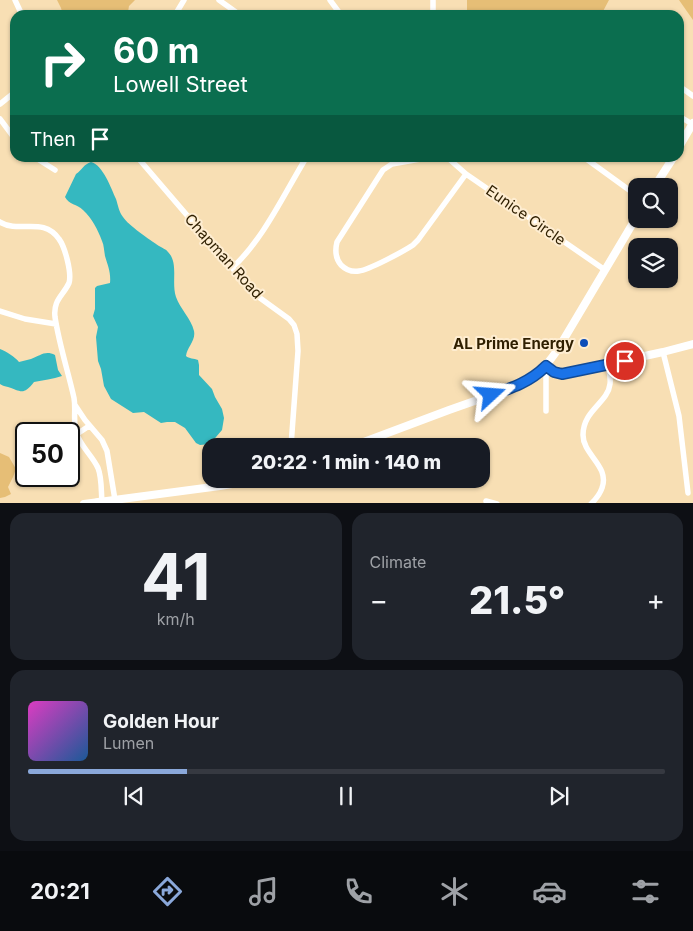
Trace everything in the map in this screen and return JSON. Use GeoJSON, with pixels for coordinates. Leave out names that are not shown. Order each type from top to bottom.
{"type":"FeatureCollection","features":[{"type":"Feature","properties":{"kind":"main road"},"geometry":{"type":"LineString","coordinates":[[684,139],[693,124]]}},
{"type":"Feature","properties":{"kind":"main road"},"geometry":{"type":"LineString","coordinates":[[660,178],[670,162]]}},
{"type":"Feature","properties":{"kind":"main road"},"geometry":{"type":"LineString","coordinates":[[374,438],[456,407],[514,388],[531,379],[546,366],[630,228]]}},
{"type":"Feature","properties":{"kind":"main road"},"geometry":{"type":"LineString","coordinates":[[546,366],[554,372],[562,374],[693,344]]}},
{"type":"Feature","properties":{"kind":"main road"},"geometry":{"type":"LineString","coordinates":[[99,502],[205,488]]}},
{"type":"Feature","properties":{"kind":"street"},"geometry":{"type":"LineString","coordinates":[[219,0],[233,10]]}},
{"type":"Feature","properties":{"kind":"street"},"geometry":{"type":"LineString","coordinates":[[0,104],[10,96]]}},
{"type":"Feature","properties":{"kind":"street"},"geometry":{"type":"LineString","coordinates":[[0,119],[10,132]]}},
{"type":"Feature","properties":{"kind":"street"},"geometry":{"type":"LineString","coordinates":[[42,162],[55,170]]}},
{"type":"Feature","properties":{"kind":"street","name":"Chapman Road"},"geometry":{"type":"LineString","coordinates":[[141,162],[257,295],[289,319],[294,326],[297,334],[298,351],[291,438]]}},
{"type":"Feature","properties":{"kind":"street"},"geometry":{"type":"LineString","coordinates":[[232,268],[261,234],[304,162]]}},
{"type":"Feature","properties":{"kind":"street"},"geometry":{"type":"LineString","coordinates":[[403,162],[392,164],[383,170],[337,242],[336,256],[344,268],[353,271],[363,271],[413,245],[466,174]]}},
{"type":"Feature","properties":{"kind":"street","name":"Eunice Circle"},"geometry":{"type":"LineString","coordinates":[[452,162],[466,174],[605,270]]}},
{"type":"Feature","properties":{"kind":"street"},"geometry":{"type":"LineString","coordinates":[[591,162],[628,188]]}},
{"type":"Feature","properties":{"kind":"street"},"geometry":{"type":"LineString","coordinates":[[0,222],[9,226],[40,226],[54,233],[61,241],[70,278],[55,307],[56,324],[75,405],[75,422]]}},
{"type":"Feature","properties":{"kind":"street"},"geometry":{"type":"LineString","coordinates":[[0,311],[26,319],[56,324]]}},
{"type":"Feature","properties":{"kind":"street"},"geometry":{"type":"LineString","coordinates":[[663,352],[680,416],[688,493]]}},
{"type":"Feature","properties":{"kind":"street"},"geometry":{"type":"LineString","coordinates":[[592,503],[599,495],[604,479],[600,466],[584,444],[583,436],[588,417],[609,388],[608,365]]}},
{"type":"Feature","properties":{"kind":"street"},"geometry":{"type":"LineString","coordinates":[[546,366],[546,411]]}},
{"type":"Feature","properties":{"kind":"street"},"geometry":{"type":"LineString","coordinates":[[75,405],[89,426],[102,440],[107,451],[115,500]]}},
{"type":"Feature","properties":{"kind":"street"},"geometry":{"type":"LineString","coordinates":[[80,432],[89,426]]}},
{"type":"Feature","properties":{"kind":"street"},"geometry":{"type":"LineString","coordinates":[[80,442],[98,468],[100,481],[99,502]]}},
{"type":"Feature","properties":{"kind":"street"},"geometry":{"type":"LineString","coordinates":[[486,501],[493,503]]}},
{"type":"Feature","properties":{"kind":"shaded area"},"geometry":{"type":"Polygon","coordinates":[[[57,0],[135,0],[129,6],[128,10],[62,10],[57,0]]]}},
{"type":"Feature","properties":{"kind":"shaded area"},"geometry":{"type":"Polygon","coordinates":[[[467,0],[609,0],[604,10],[467,10],[467,0]]]}},
{"type":"Feature","properties":{"kind":"shaded area"},"geometry":{"type":"Polygon","coordinates":[[[679,0],[693,0],[693,20],[679,0]]]}},
{"type":"Feature","properties":{"kind":"shaded area"},"geometry":{"type":"Polygon","coordinates":[[[0,453],[9,457],[15,467],[15,472],[8,487],[11,494],[0,498],[0,453]]]}},
{"type":"Feature","properties":{"kind":"water"},"geometry":{"type":"Polygon","coordinates":[[[91,162],[95,164],[106,178],[120,213],[126,220],[134,228],[166,250],[171,256],[174,267],[176,297],[194,331],[194,338],[186,356],[198,360],[199,375],[212,389],[222,409],[224,418],[222,430],[215,438],[202,438],[202,445],[196,443],[185,428],[175,422],[161,423],[144,412],[133,413],[111,399],[104,386],[98,361],[96,337],[98,327],[93,316],[95,288],[110,283],[109,270],[103,243],[94,224],[83,210],[69,202],[65,197],[76,174],[91,162]]]}},
{"type":"Feature","properties":{"kind":"water"},"geometry":{"type":"Polygon","coordinates":[[[0,349],[10,354],[19,362],[45,353],[55,355],[58,370],[62,376],[34,382],[24,391],[2,385],[0,384],[0,349]]]}},
{"type":"Feature","properties":{"kind":"place","name":"AL Prime Energy"},"geometry":{"type":"Point","coordinates":[584,343]}},
{"type":"Feature","properties":{"kind":"route"},"geometry":{"type":"LineString","coordinates":[[491,395],[523,384],[546,366],[554,372],[562,374],[625,361]]}}]}
